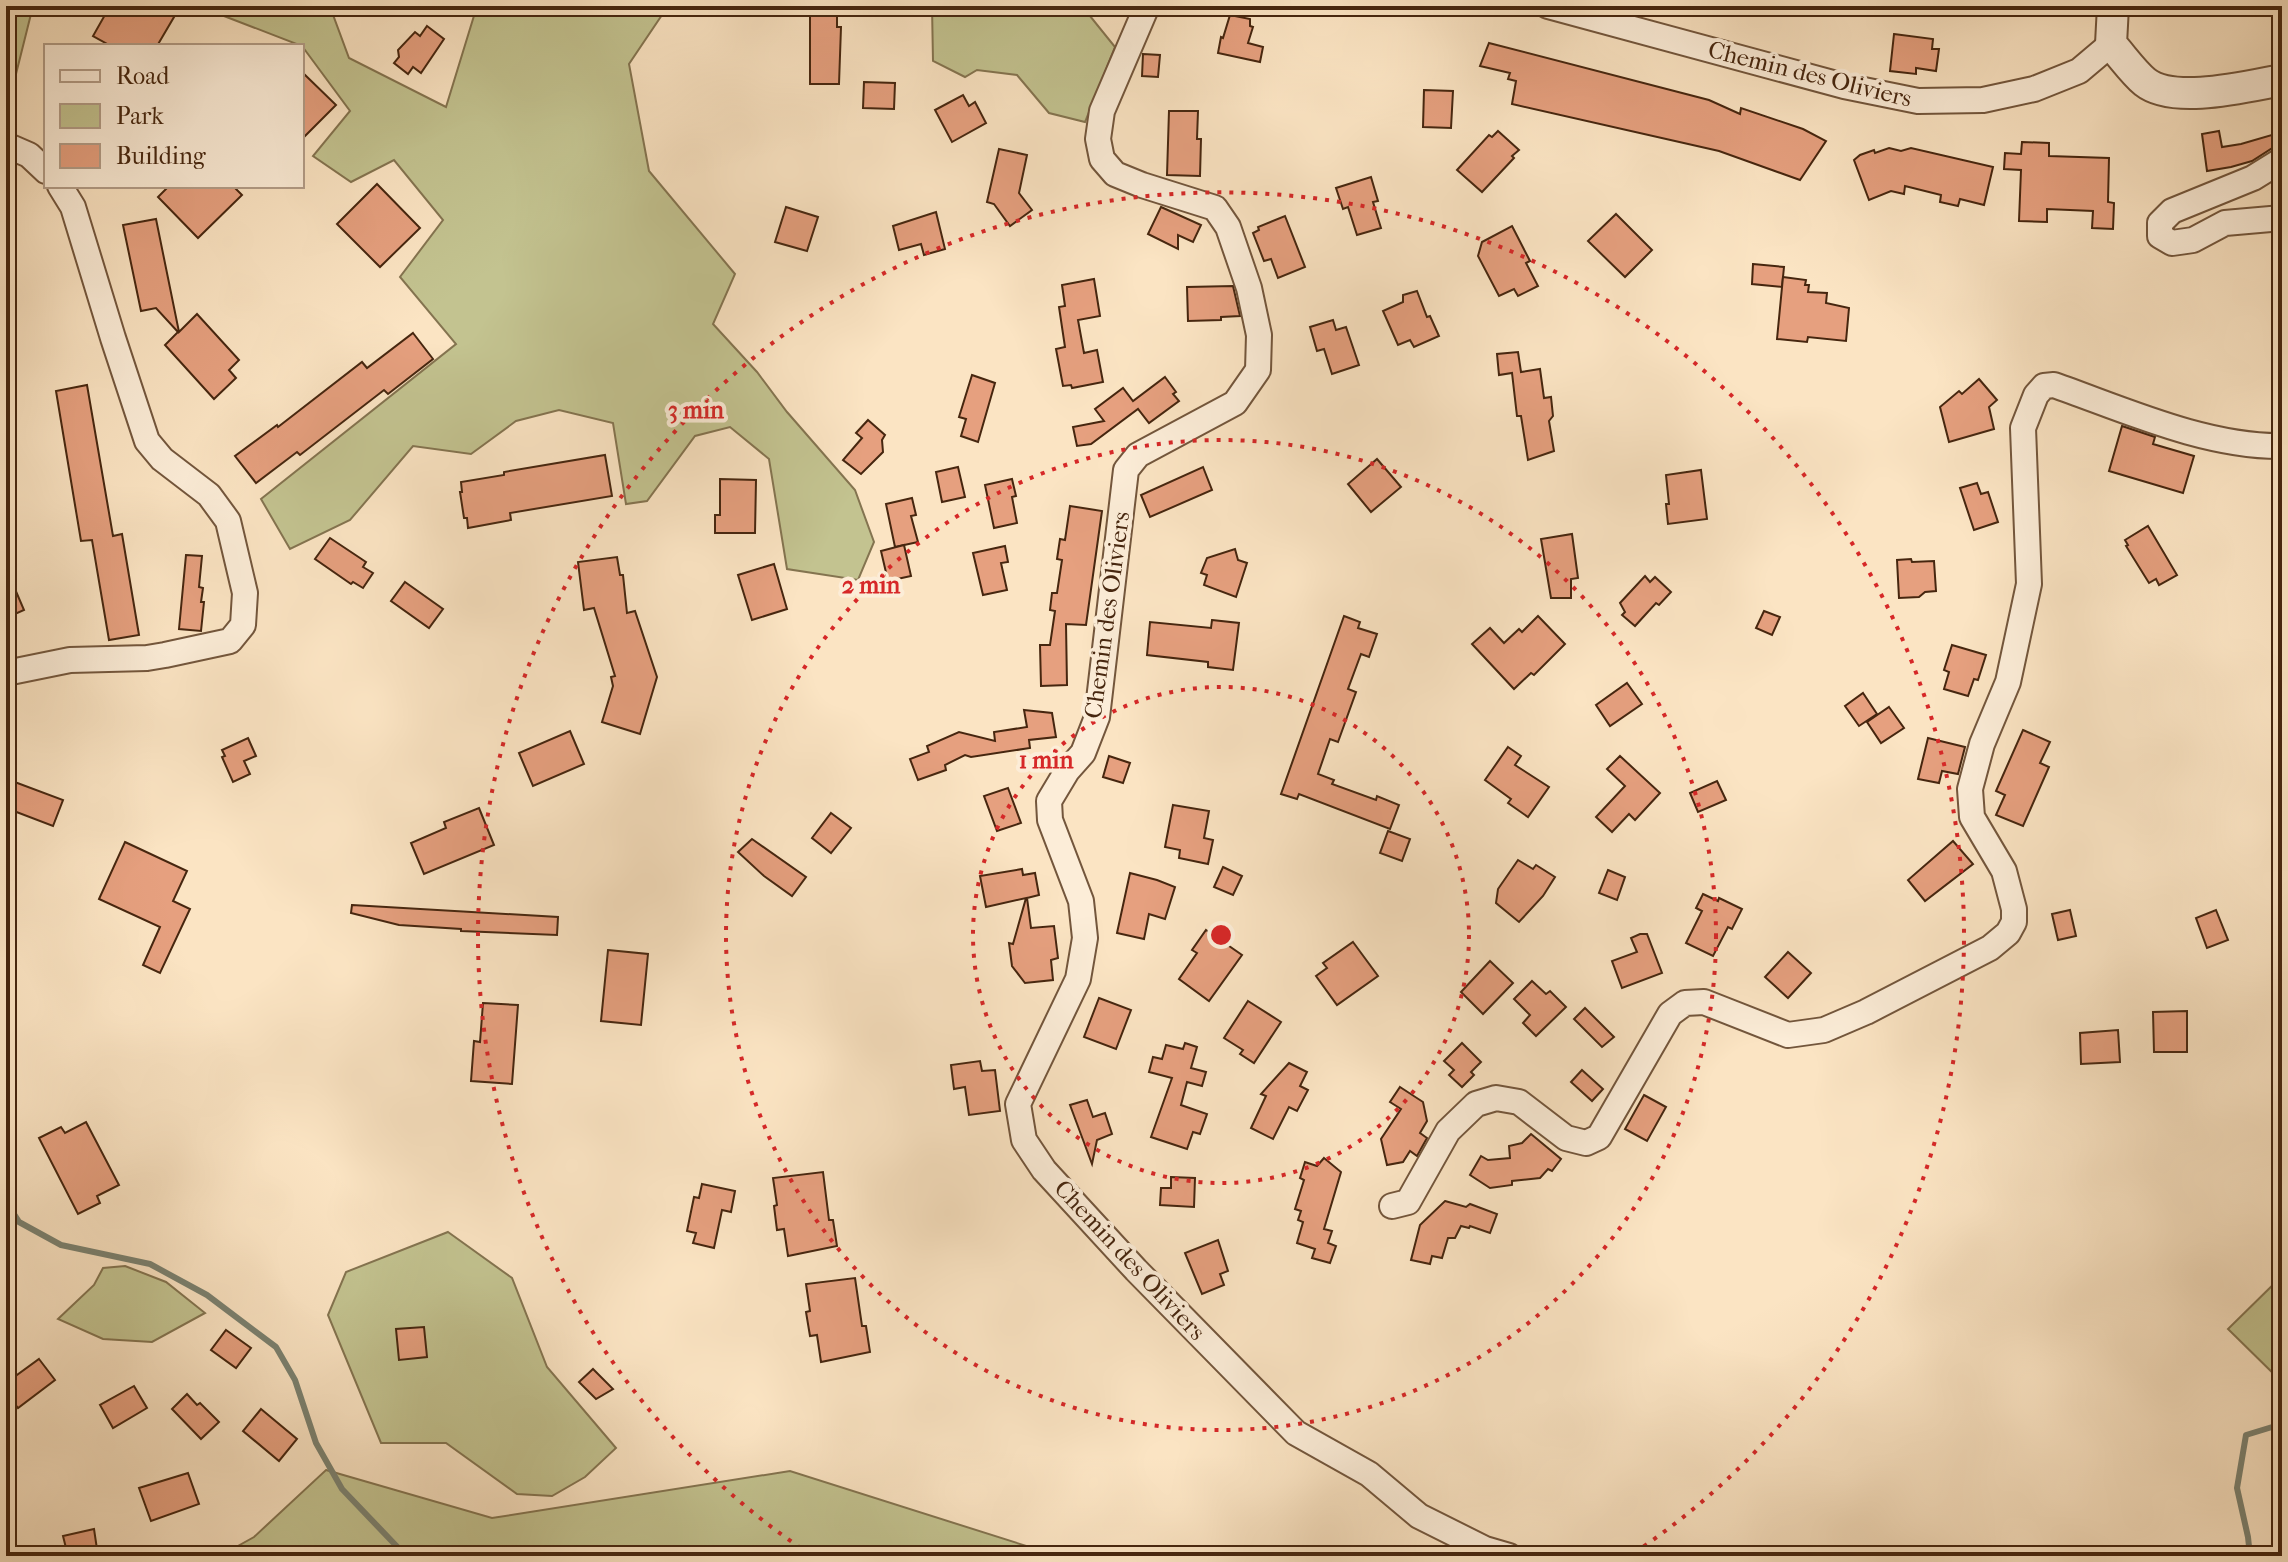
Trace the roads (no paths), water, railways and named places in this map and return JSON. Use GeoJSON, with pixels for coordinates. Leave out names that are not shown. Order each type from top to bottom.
{"type":"FeatureCollection","features":[{"type":"Feature","properties":{"kind":"street","name":"Chemin des Oliviers"},"geometry":{"type":"LineString","coordinates":[[1147,6],[1102,111],[1098,139],[1102,159],[1115,174],[1215,208],[1228,227],[1249,288],[1259,335],[1258,370],[1235,403],[1138,455],[1126,470],[1097,717],[1083,753],[1067,771],[1049,801],[1050,820],[1081,901],[1085,938],[1078,979],[1018,1104],[1024,1140],[1044,1170],[1126,1259],[1296,1433],[1369,1474],[1419,1516],[1485,1549],[1509,1556]]}},
{"type":"Feature","properties":{"kind":"street","name":"Chemin des Oliviers"},"geometry":{"type":"LineString","coordinates":[[1548,6],[1844,86],[1918,101],[1983,100],[2034,89],[2079,71],[2111,44]]}},
{"type":"Feature","properties":{"kind":"street"},"geometry":{"type":"LineString","coordinates":[[2113,6],[2111,44],[2146,83],[2162,90],[2188,93],[2282,80]]}},
{"type":"Feature","properties":{"kind":"street"},"geometry":{"type":"LineString","coordinates":[[6,145],[29,155],[44,169]]}},
{"type":"Feature","properties":{"kind":"street"},"geometry":{"type":"LineString","coordinates":[[2282,160],[2253,178],[2172,211],[2160,223],[2160,236],[2172,243],[2193,240],[2225,223],[2282,218]]}},
{"type":"Feature","properties":{"kind":"street"},"geometry":{"type":"LineString","coordinates":[[6,673],[70,660],[165,655],[230,641],[243,625],[245,593],[228,521],[209,495],[162,459],[147,441],[73,207],[61,188]]}},
{"type":"Feature","properties":{"kind":"street"},"geometry":{"type":"LineString","coordinates":[[1392,1206],[1408,1202],[1448,1131],[1476,1104],[1496,1098],[1519,1102],[1566,1138],[1586,1143],[1599,1137],[1670,1014],[1685,1003],[1704,1002],[1788,1035],[1824,1030],[1866,1012],[1990,948],[2008,933],[2014,922],[2014,909],[2004,871],[1972,817],[1970,789],[1982,744],[2008,682],[2029,584],[2023,428],[2036,395],[2044,386],[2054,385],[2159,422],[2231,442],[2282,446]]}},
{"type":"Feature","properties":{"kind":"waterway"},"geometry":{"type":"LineString","coordinates":[[6,1102],[6,1114]]}},
{"type":"Feature","properties":{"kind":"waterway"},"geometry":{"type":"LineString","coordinates":[[6,1202],[19,1222],[61,1245],[150,1264],[207,1295],[276,1347],[295,1380],[316,1443],[342,1489],[406,1556]]}},
{"type":"Feature","properties":{"kind":"waterway"},"geometry":{"type":"LineString","coordinates":[[2250,1556],[2237,1488],[2246,1435],[2282,1424]]}}]}
